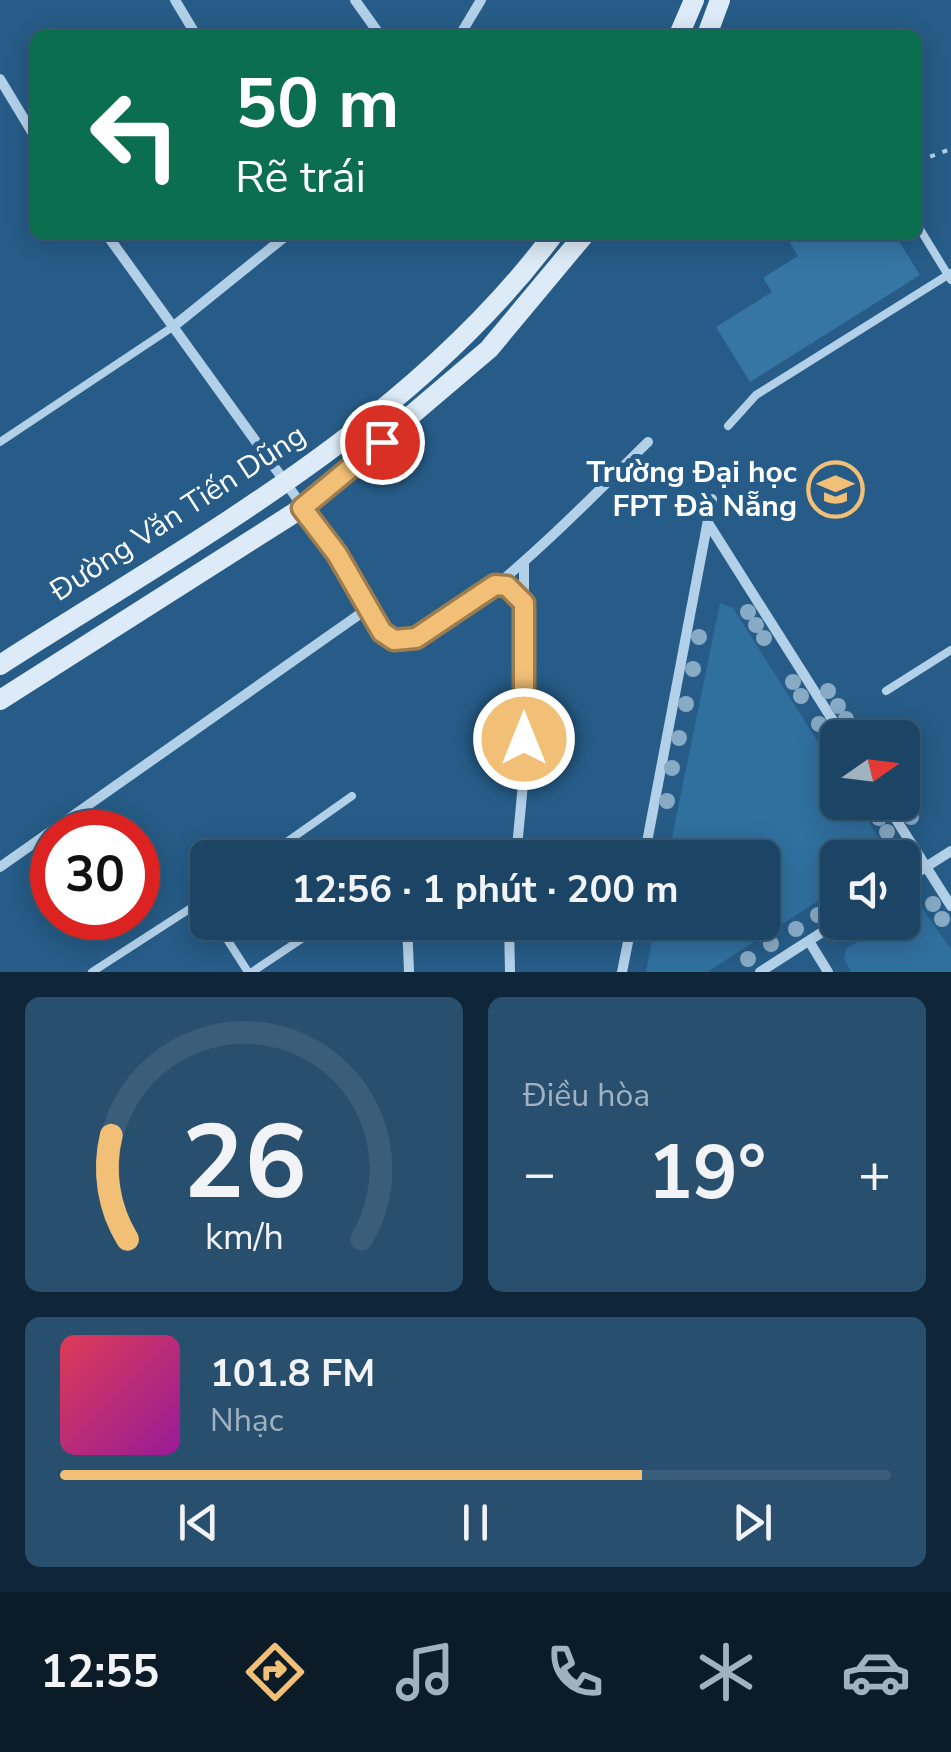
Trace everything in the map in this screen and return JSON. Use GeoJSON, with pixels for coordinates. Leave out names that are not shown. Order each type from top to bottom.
{"type":"FeatureCollection","features":[{"type":"Feature","properties":{"kind":"street"},"geometry":{"type":"LineString","coordinates":[[176,0],[193,30]]}},
{"type":"Feature","properties":{"kind":"street"},"geometry":{"type":"LineString","coordinates":[[355,0],[376,30]]}},
{"type":"Feature","properties":{"kind":"street"},"geometry":{"type":"LineString","coordinates":[[463,30],[482,0]]}},
{"type":"Feature","properties":{"kind":"street"},"geometry":{"type":"LineString","coordinates":[[681,30],[694,0]]}},
{"type":"Feature","properties":{"kind":"street"},"geometry":{"type":"LineString","coordinates":[[709,30],[720,0]]}},
{"type":"Feature","properties":{"kind":"street"},"geometry":{"type":"LineString","coordinates":[[0,78],[30,129]]}},
{"type":"Feature","properties":{"kind":"street"},"geometry":{"type":"LineString","coordinates":[[111,240],[337,554],[382,632],[404,641],[437,626],[524,562],[648,442]]}},
{"type":"Feature","properties":{"kind":"street"},"geometry":{"type":"LineString","coordinates":[[174,326],[282,240]]}},
{"type":"Feature","properties":{"kind":"street","name":"Đường Văn Tiến Dũng"},"geometry":{"type":"LineString","coordinates":[[0,665],[284,483],[394,400],[471,327],[548,240]]}},
{"type":"Feature","properties":{"kind":"street","name":"Đường Văn Tiến Dũng"},"geometry":{"type":"LineString","coordinates":[[0,700],[302,508],[489,349],[580,240]]}},
{"type":"Feature","properties":{"kind":"street"},"geometry":{"type":"LineString","coordinates":[[647,840],[712,500]]}},
{"type":"Feature","properties":{"kind":"street"},"geometry":{"type":"LineString","coordinates":[[708,522],[833,720]]}},
{"type":"Feature","properties":{"kind":"street"},"geometry":{"type":"LineString","coordinates":[[519,840],[524,562]]}},
{"type":"Feature","properties":{"kind":"street"},"geometry":{"type":"LineString","coordinates":[[495,585],[507,586],[524,603]]}},
{"type":"Feature","properties":{"kind":"street"},"geometry":{"type":"LineString","coordinates":[[0,868],[367,609]]}},
{"type":"Feature","properties":{"kind":"street"},"geometry":{"type":"LineString","coordinates":[[896,820],[951,906]]}},
{"type":"Feature","properties":{"kind":"street"},"geometry":{"type":"LineString","coordinates":[[920,871],[951,851]]}},
{"type":"Feature","properties":{"kind":"street"},"geometry":{"type":"LineString","coordinates":[[760,972],[820,934]]}},
{"type":"Feature","properties":{"kind":"street"},"geometry":{"type":"LineString","coordinates":[[408,940],[409,972]]}},
{"type":"Feature","properties":{"kind":"street"},"geometry":{"type":"LineString","coordinates":[[509,940],[510,972]]}},
{"type":"Feature","properties":{"kind":"street"},"geometry":{"type":"LineString","coordinates":[[622,972],[628,940]]}},
{"type":"Feature","properties":{"kind":"street"},"geometry":{"type":"LineString","coordinates":[[810,941],[828,972]]}},
{"type":"Feature","properties":{"kind":"lane"},"geometry":{"type":"LineString","coordinates":[[728,426],[756,395],[950,276],[922,232]]}},
{"type":"Feature","properties":{"kind":"lane"},"geometry":{"type":"LineString","coordinates":[[0,442],[174,326]]}},
{"type":"Feature","properties":{"kind":"lane"},"geometry":{"type":"LineString","coordinates":[[886,691],[951,650]]}},
{"type":"Feature","properties":{"kind":"lane"},"geometry":{"type":"LineString","coordinates":[[290,840],[352,796]]}},
{"type":"Feature","properties":{"kind":"lane"},"geometry":{"type":"LineString","coordinates":[[92,972],[190,908]]}},
{"type":"Feature","properties":{"kind":"lane"},"geometry":{"type":"LineString","coordinates":[[228,940],[250,972],[299,940]]}},
{"type":"Feature","properties":{"kind":"path"},"geometry":{"type":"LineString","coordinates":[[922,160],[951,149]]}},
{"type":"Feature","properties":{"kind":"shaded area"},"geometry":{"type":"Polygon","coordinates":[[[720,603],[733,608],[820,745],[820,820],[868,820],[880,840],[820,840],[820,900],[780,925],[780,840],[671,840],[720,603]]]}},
{"type":"Feature","properties":{"kind":"shaded area"},"geometry":{"type":"Polygon","coordinates":[[[920,907],[951,949],[951,972],[851,972],[844,959],[846,949],[861,940],[920,940],[920,907]]]}},
{"type":"Feature","properties":{"kind":"shaded area"},"geometry":{"type":"Polygon","coordinates":[[[652,940],[757,940],[707,972],[646,972],[652,940]]]}},
{"type":"Feature","properties":{"kind":"building"},"geometry":{"type":"Polygon","coordinates":[[[898,240],[920,275],[750,382],[716,327],[772,292],[763,278],[798,256],[789,241],[898,240]]]}},
{"type":"Feature","properties":{"kind":"place","name":"Trường Đại học FPT Đà Nẵng"},"geometry":{"type":"Point","coordinates":[836,489]}},
{"type":"Feature","properties":{"kind":"route"},"geometry":{"type":"LineString","coordinates":[[382,442],[302,508],[337,554],[382,632],[394,640],[416,638],[495,585],[507,586],[517,593],[524,603],[524,739]]}}]}
